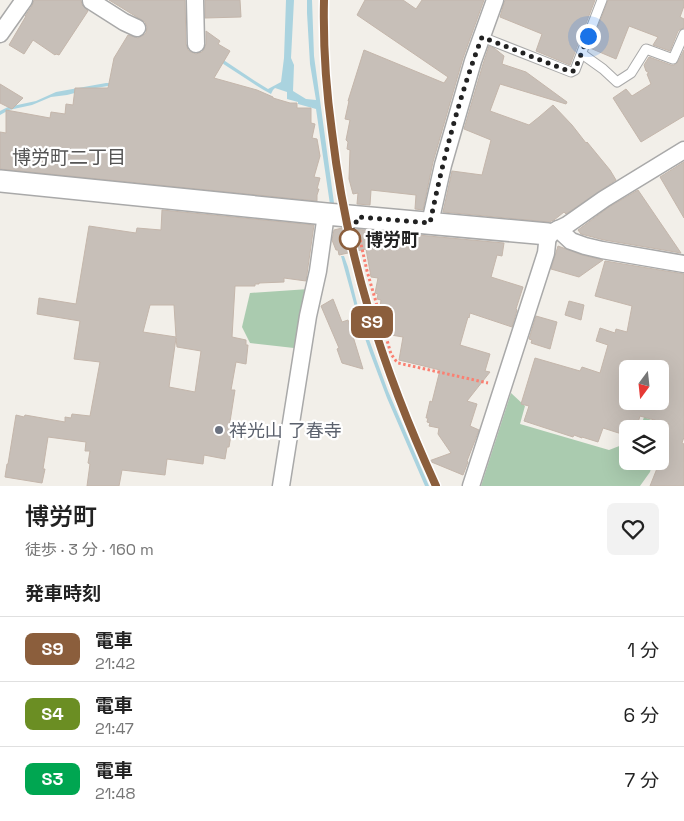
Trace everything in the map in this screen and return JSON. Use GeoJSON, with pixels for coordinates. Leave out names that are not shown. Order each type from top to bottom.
{"type":"FeatureCollection","features":[{"type":"Feature","properties":{"kind":"street"},"geometry":{"type":"LineString","coordinates":[[0,34],[24,0]]}},
{"type":"Feature","properties":{"kind":"street"},"geometry":{"type":"LineString","coordinates":[[91,0],[124,22],[137,28]]}},
{"type":"Feature","properties":{"kind":"street"},"geometry":{"type":"LineString","coordinates":[[194,0],[196,44]]}},
{"type":"Feature","properties":{"kind":"street"},"geometry":{"type":"LineString","coordinates":[[430,223],[443,165],[473,61],[495,0]]}},
{"type":"Feature","properties":{"kind":"street"},"geometry":{"type":"LineString","coordinates":[[471,486],[553,231],[567,225],[604,199],[684,150]]}},
{"type":"Feature","properties":{"kind":"street"},"geometry":{"type":"LineString","coordinates":[[0,182],[332,215],[553,231],[585,246],[684,264]]}},
{"type":"Feature","properties":{"kind":"street"},"geometry":{"type":"LineString","coordinates":[[281,486],[308,316],[332,215]]}},
{"type":"Feature","properties":{"kind":"lane"},"geometry":{"type":"LineString","coordinates":[[482,37],[571,72],[575,70],[582,54],[602,0]]}},
{"type":"Feature","properties":{"kind":"lane"},"geometry":{"type":"LineString","coordinates":[[582,54],[617,82],[631,73],[646,50],[673,59],[684,34]]}},
{"type":"Feature","properties":{"kind":"path"},"geometry":{"type":"LineString","coordinates":[[358,232],[379,315],[391,354],[396,361],[496,385]]}},
{"type":"Feature","properties":{"kind":"green space"},"geometry":{"type":"Polygon","coordinates":[[[309,289],[294,348],[250,343],[242,327],[250,293],[309,289]]]}},
{"type":"Feature","properties":{"kind":"green space"},"geometry":{"type":"Polygon","coordinates":[[[511,393],[525,406],[520,424],[609,450],[619,446],[619,470],[651,470],[640,486],[481,486],[511,393]]]}},
{"type":"Feature","properties":{"kind":"water"},"geometry":{"type":"Polygon","coordinates":[[[286,0],[294,0],[291,58],[294,65],[293,91],[306,99],[316,100],[310,64],[307,13],[307,0],[312,0],[314,56],[337,225],[333,225],[316,109],[287,99],[287,92],[275,88],[271,94],[199,48],[188,46],[183,49],[155,85],[108,86],[90,89],[51,97],[32,105],[9,110],[0,115],[0,111],[8,107],[36,101],[56,92],[106,83],[120,83],[186,45],[194,44],[216,55],[268,89],[281,82],[284,58],[286,0]]]}},
{"type":"Feature","properties":{"kind":"water"},"geometry":{"type":"Polygon","coordinates":[[[341,256],[344,256],[348,267],[360,315],[388,391],[429,486],[425,486],[387,398],[358,318],[341,256]]]}},
{"type":"Feature","properties":{"kind":"building"},"geometry":{"type":"Polygon","coordinates":[[[34,0],[81,0],[82,5],[88,11],[59,55],[55,55],[33,40],[24,54],[9,45],[34,0]]]}},
{"type":"Feature","properties":{"kind":"building"},"geometry":{"type":"Polygon","coordinates":[[[109,0],[185,0],[186,44],[188,50],[196,54],[202,52],[206,44],[206,31],[220,41],[218,44],[230,51],[214,78],[257,90],[273,98],[297,103],[297,108],[311,108],[311,123],[315,124],[312,138],[317,139],[320,156],[314,177],[320,178],[317,189],[319,189],[317,201],[0,169],[0,132],[6,133],[6,110],[50,118],[51,112],[65,114],[66,104],[73,105],[75,88],[108,88],[114,58],[128,35],[138,38],[146,33],[147,27],[145,22],[109,0]]]}},
{"type":"Feature","properties":{"kind":"building"},"geometry":{"type":"Polygon","coordinates":[[[205,0],[240,0],[241,17],[205,18],[205,0]]]}},
{"type":"Feature","properties":{"kind":"building"},"geometry":{"type":"Polygon","coordinates":[[[365,0],[403,0],[416,9],[422,0],[484,0],[463,58],[433,162],[423,210],[415,209],[416,195],[371,190],[370,205],[357,204],[358,193],[353,194],[349,179],[350,150],[347,149],[348,142],[346,140],[350,120],[345,119],[348,101],[364,50],[444,83],[448,77],[357,15],[365,0]]]}},
{"type":"Feature","properties":{"kind":"building"},"geometry":{"type":"Polygon","coordinates":[[[505,0],[595,0],[570,65],[536,51],[542,34],[500,17],[505,0]]]}},
{"type":"Feature","properties":{"kind":"building"},"geometry":{"type":"Polygon","coordinates":[[[608,0],[684,0],[680,17],[684,19],[684,28],[678,31],[670,51],[653,45],[658,37],[629,26],[616,59],[590,48],[608,0]]]}},
{"type":"Feature","properties":{"kind":"building"},"geometry":{"type":"Polygon","coordinates":[[[489,46],[504,56],[502,64],[526,72],[567,102],[566,104],[500,84],[490,111],[529,125],[553,105],[587,142],[616,180],[566,214],[564,212],[549,222],[443,212],[452,171],[482,175],[491,140],[464,129],[489,46]]]}},
{"type":"Feature","properties":{"kind":"building"},"geometry":{"type":"Polygon","coordinates":[[[684,50],[684,116],[641,142],[613,98],[626,89],[632,96],[651,84],[647,74],[649,73],[644,65],[649,57],[674,65],[678,62],[684,50]]]}},
{"type":"Feature","properties":{"kind":"building"},"geometry":{"type":"Polygon","coordinates":[[[0,84],[23,98],[12,109],[0,103],[0,84]]]}},
{"type":"Feature","properties":{"kind":"building"},"geometry":{"type":"Polygon","coordinates":[[[684,162],[684,218],[660,177],[684,162]]]}},
{"type":"Feature","properties":{"kind":"building"},"geometry":{"type":"Polygon","coordinates":[[[638,190],[681,253],[604,240],[581,234],[578,230],[609,207],[638,190]]]}},
{"type":"Feature","properties":{"kind":"building"},"geometry":{"type":"Polygon","coordinates":[[[162,210],[314,225],[306,281],[284,278],[284,282],[259,283],[255,284],[255,286],[235,286],[232,337],[246,340],[246,345],[248,345],[246,364],[236,362],[231,390],[235,390],[229,428],[232,429],[225,459],[204,455],[203,464],[167,459],[165,475],[122,470],[119,486],[87,486],[90,451],[85,451],[86,442],[48,437],[42,483],[5,477],[16,415],[65,422],[65,417],[71,418],[72,414],[90,416],[100,362],[74,359],[80,321],[37,314],[39,298],[76,304],[89,226],[136,233],[137,228],[161,230],[162,210]],[[150,305],[143,332],[176,337],[174,305],[150,305]],[[176,338],[169,387],[195,392],[201,351],[177,347],[176,338]]]}},
{"type":"Feature","properties":{"kind":"building"},"geometry":{"type":"Polygon","coordinates":[[[342,228],[504,243],[502,256],[497,255],[491,277],[523,287],[512,327],[470,313],[468,317],[460,345],[490,354],[485,371],[490,372],[467,401],[477,404],[470,426],[479,430],[463,475],[429,461],[451,453],[438,434],[439,428],[429,426],[430,423],[427,422],[428,418],[426,418],[440,370],[399,360],[403,337],[391,335],[393,321],[385,323],[380,307],[381,300],[377,299],[378,294],[375,293],[378,278],[371,277],[366,249],[339,255],[338,250],[336,250],[332,240],[334,230],[342,228]]]}},
{"type":"Feature","properties":{"kind":"building"},"geometry":{"type":"Polygon","coordinates":[[[558,246],[603,260],[579,277],[551,269],[558,246]]]}},
{"type":"Feature","properties":{"kind":"building"},"geometry":{"type":"Polygon","coordinates":[[[605,261],[684,274],[684,437],[682,443],[684,444],[684,486],[650,486],[656,470],[669,470],[669,420],[654,420],[640,416],[639,420],[619,420],[619,433],[603,428],[598,442],[574,435],[573,437],[524,421],[529,406],[521,404],[535,358],[580,371],[582,367],[600,373],[608,345],[596,341],[600,328],[615,333],[616,329],[627,332],[632,306],[595,296],[605,261]]]}},
{"type":"Feature","properties":{"kind":"building"},"geometry":{"type":"Polygon","coordinates":[[[333,299],[342,322],[348,320],[363,369],[342,363],[337,349],[339,348],[321,306],[333,299]]]}},
{"type":"Feature","properties":{"kind":"building"},"geometry":{"type":"Polygon","coordinates":[[[569,301],[584,305],[581,320],[565,315],[569,301]]]}},
{"type":"Feature","properties":{"kind":"building"},"geometry":{"type":"Polygon","coordinates":[[[536,316],[557,322],[550,349],[531,343],[532,340],[529,339],[536,316]]]}},
{"type":"Feature","properties":{"kind":"railway"},"geometry":{"type":"LineString","coordinates":[[324,0],[324,48],[329,112],[340,193],[351,249],[370,319],[394,387],[436,486]]}},
{"type":"Feature","properties":{"kind":"train","name":"S9"},"geometry":{"type":"LineString","coordinates":[[324,0],[328,105],[344,216],[379,345],[406,417],[436,486]]}},
{"type":"Feature","properties":{"kind":"place","name":"博労町"},"geometry":{"type":"Point","coordinates":[350,239]}},
{"type":"Feature","properties":{"kind":"place","name":"祥光山 了春寺"},"geometry":{"type":"Point","coordinates":[219,430]}},
{"type":"Feature","properties":{"kind":"district","name":"博労町二丁目"},"geometry":{"type":"Point","coordinates":[69,157]}},
{"type":"Feature","properties":{"kind":"route"},"geometry":{"type":"LineString","coordinates":[[350,239],[358,217],[430,223],[443,165],[473,61],[482,37],[571,72],[575,70],[588,36]]}}]}
